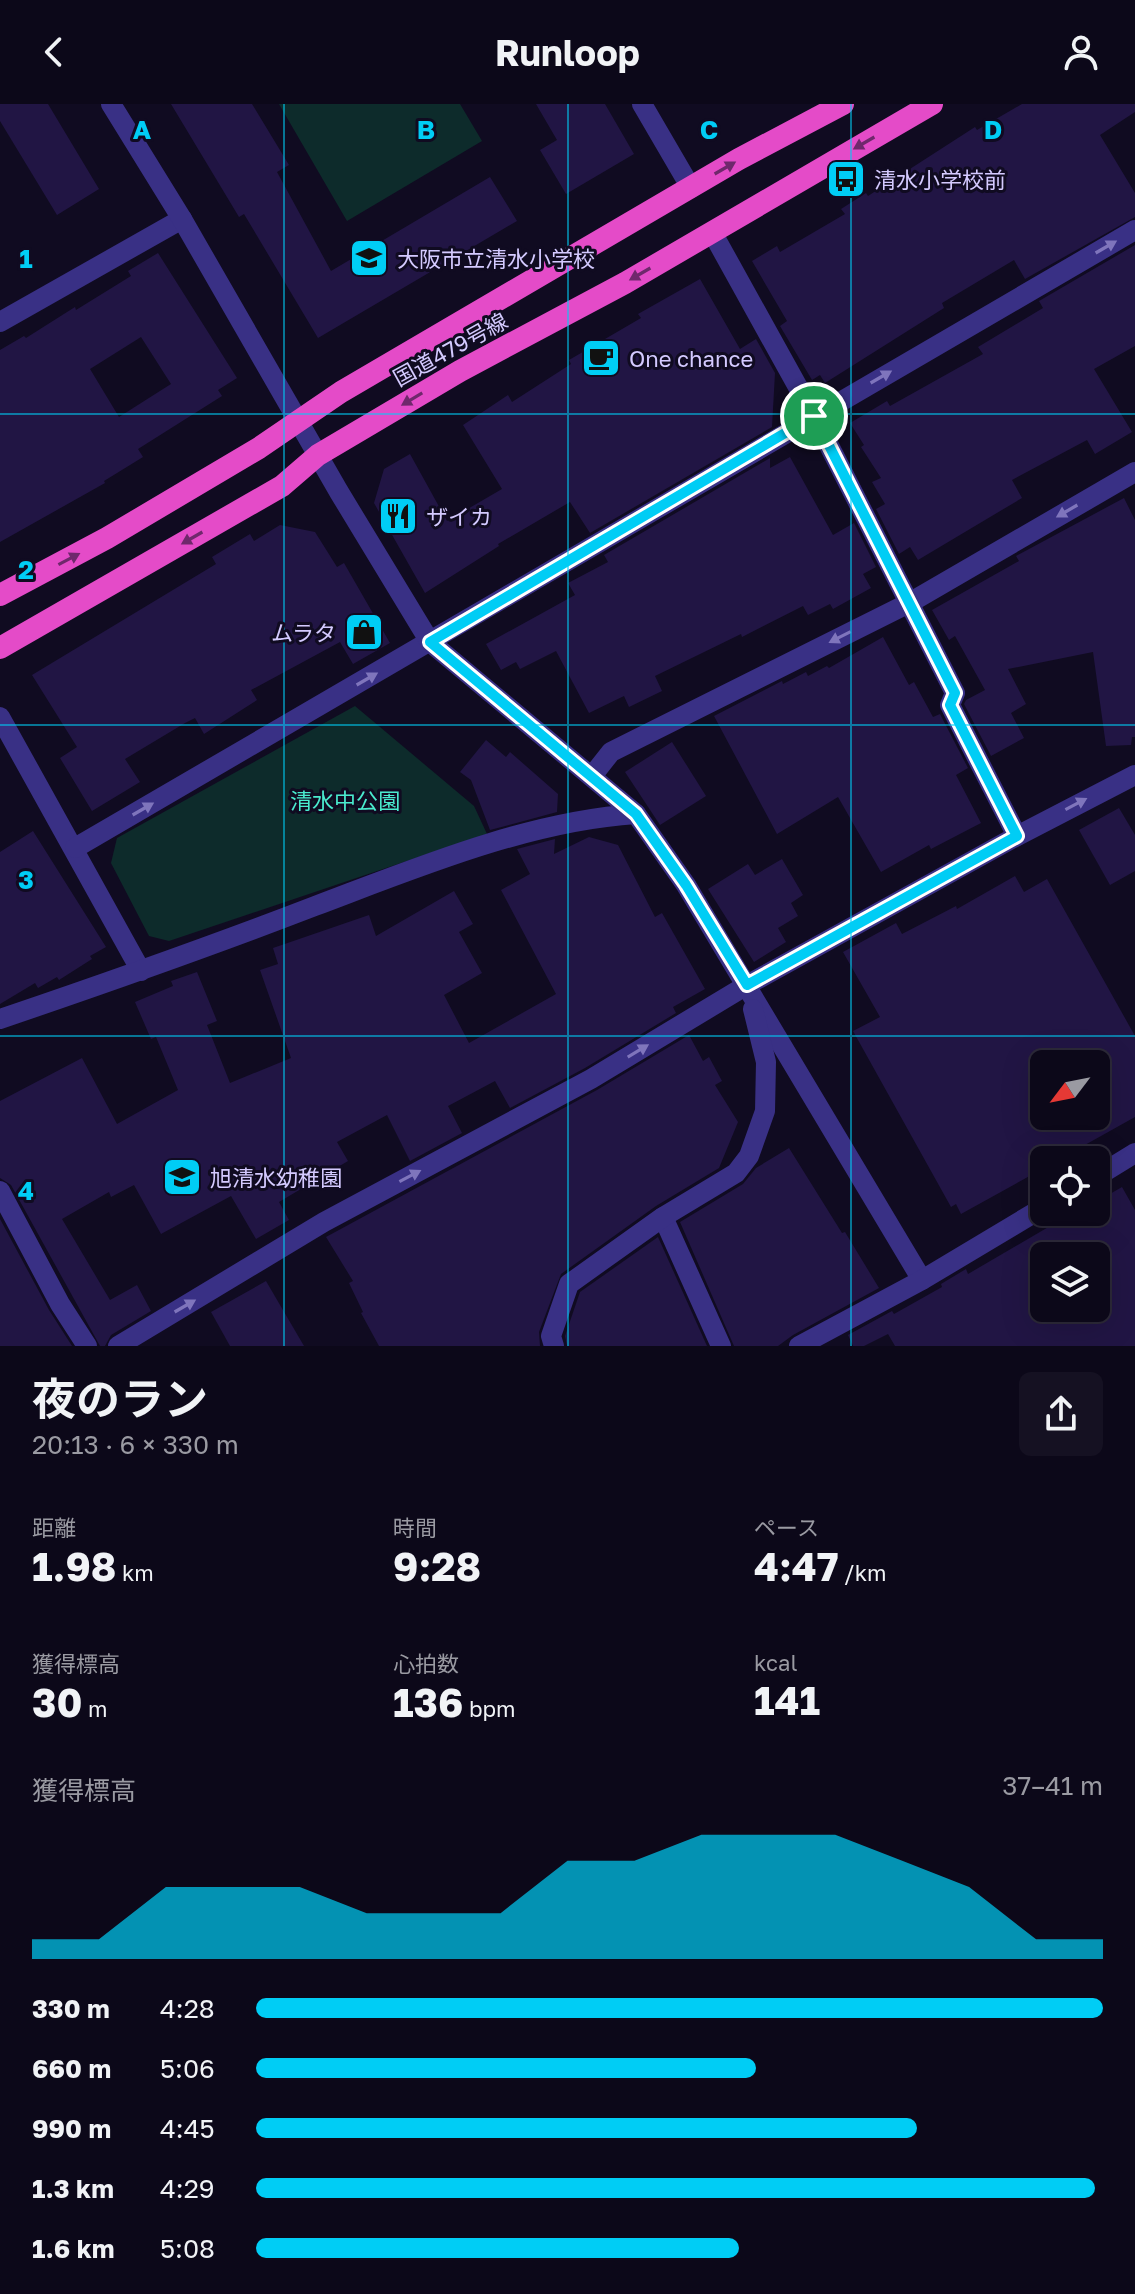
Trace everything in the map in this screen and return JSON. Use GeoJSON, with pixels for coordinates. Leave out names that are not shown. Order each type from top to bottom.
{"type":"FeatureCollection","features":[{"type":"Feature","properties":{"kind":"highway","name":"国道479号線"},"geometry":{"type":"LineString","coordinates":[[0,595],[107,538],[259,448],[341,392],[691,188],[843,104]]}},
{"type":"Feature","properties":{"kind":"highway","name":"国道479号線"},"geometry":{"type":"LineString","coordinates":[[0,648],[282,486],[318,455],[460,371],[625,283],[932,104]]}},
{"type":"Feature","properties":{"kind":"street"},"geometry":{"type":"LineString","coordinates":[[111,104],[182,219],[430,642],[636,814],[686,885],[922,1280]]}},
{"type":"Feature","properties":{"kind":"street"},"geometry":{"type":"LineString","coordinates":[[642,104],[691,188]]}},
{"type":"Feature","properties":{"kind":"street"},"geometry":{"type":"LineString","coordinates":[[0,322],[182,219]]}},
{"type":"Feature","properties":{"kind":"street"},"geometry":{"type":"LineString","coordinates":[[75,848],[1135,230]]}},
{"type":"Feature","properties":{"kind":"street"},"geometry":{"type":"LineString","coordinates":[[712,232],[814,416],[911,602],[955,693],[950,705],[1017,836]]}},
{"type":"Feature","properties":{"kind":"street"},"geometry":{"type":"LineString","coordinates":[[592,776],[611,752],[911,602],[1135,472]]}},
{"type":"Feature","properties":{"kind":"street"},"geometry":{"type":"LineString","coordinates":[[0,717],[141,971]]}},
{"type":"Feature","properties":{"kind":"street"},"geometry":{"type":"LineString","coordinates":[[118,1346],[324,1222],[591,1079],[747,985],[1017,836],[1135,775]]}},
{"type":"Feature","properties":{"kind":"street"},"geometry":{"type":"LineString","coordinates":[[0,1019],[141,971],[443,858],[590,817],[636,814]]}},
{"type":"Feature","properties":{"kind":"street"},"geometry":{"type":"LineString","coordinates":[[554,1346],[551,1336],[569,1284],[663,1217],[736,1173],[749,1156],[765,1111],[766,1062],[747,985]]}},
{"type":"Feature","properties":{"kind":"street"},"geometry":{"type":"LineString","coordinates":[[1110,1168],[1135,1153]]}},
{"type":"Feature","properties":{"kind":"street"},"geometry":{"type":"LineString","coordinates":[[0,1191],[60,1304],[87,1346]]}},
{"type":"Feature","properties":{"kind":"street"},"geometry":{"type":"LineString","coordinates":[[799,1346],[922,1280],[1030,1215]]}},
{"type":"Feature","properties":{"kind":"street"},"geometry":{"type":"LineString","coordinates":[[663,1217],[721,1346]]}},
{"type":"Feature","properties":{"kind":"green space"},"geometry":{"type":"Polygon","coordinates":[[[279,104],[460,104],[482,141],[347,221],[279,104]]]}},
{"type":"Feature","properties":{"kind":"green space","name":"清水中公園"},"geometry":{"type":"Polygon","coordinates":[[[355,706],[474,806],[487,834],[169,941],[149,936],[111,863],[117,838],[355,706]]]}},
{"type":"Feature","properties":{"kind":"building"},"geometry":{"type":"Polygon","coordinates":[[[0,104],[48,104],[99,189],[57,215],[0,121],[0,104]]]}},
{"type":"Feature","properties":{"kind":"building"},"geometry":{"type":"Polygon","coordinates":[[[171,104],[252,104],[289,165],[277,172],[331,271],[490,177],[517,221],[318,338],[244,214],[239,217],[171,104]]]}},
{"type":"Feature","properties":{"kind":"building"},"geometry":{"type":"Polygon","coordinates":[[[536,104],[605,104],[634,154],[566,194],[540,150],[557,140],[536,104]]]}},
{"type":"Feature","properties":{"kind":"building"},"geometry":{"type":"Polygon","coordinates":[[[1022,104],[1135,104],[1135,112],[1100,135],[1135,193],[1135,217],[1025,279],[1014,260],[942,303],[944,308],[825,383],[820,375],[812,380],[780,326],[787,321],[752,261],[777,246],[780,252],[845,214],[841,209],[866,193],[868,196],[975,127],[977,130],[1022,104]]]}},
{"type":"Feature","properties":{"kind":"building"},"geometry":{"type":"Polygon","coordinates":[[[1135,245],[1135,346],[1094,369],[1132,432],[1095,454],[1087,440],[1012,480],[1022,498],[918,560],[910,547],[899,554],[876,509],[885,504],[872,482],[881,478],[850,423],[887,401],[890,406],[983,354],[978,347],[1043,308],[1039,301],[1135,245]]]}},
{"type":"Feature","properties":{"kind":"building"},"geometry":{"type":"Polygon","coordinates":[[[158,253],[237,378],[218,390],[222,396],[138,449],[143,457],[105,483],[0,542],[0,350],[24,336],[26,338],[75,307],[76,310],[131,276],[128,271],[158,253]],[[141,337],[90,369],[119,417],[171,384],[141,337]]]}},
{"type":"Feature","properties":{"kind":"building"},"geometry":{"type":"Polygon","coordinates":[[[700,279],[740,349],[756,339],[775,373],[772,427],[590,533],[570,502],[498,544],[425,593],[374,503],[384,469],[410,454],[447,521],[502,489],[463,425],[508,395],[512,402],[571,364],[569,360],[641,318],[638,314],[700,279]]]}},
{"type":"Feature","properties":{"kind":"building"},"geometry":{"type":"Polygon","coordinates":[[[790,457],[833,535],[854,523],[876,567],[863,574],[871,588],[833,609],[830,604],[808,615],[803,606],[655,676],[662,691],[629,707],[624,696],[589,713],[556,651],[520,669],[516,662],[501,670],[486,644],[575,595],[568,583],[608,562],[604,555],[770,458],[770,468],[790,457]]]}},
{"type":"Feature","properties":{"kind":"building"},"geometry":{"type":"Polygon","coordinates":[[[1124,498],[1135,520],[1135,737],[1132,737],[1131,745],[1106,746],[1093,652],[1008,669],[1026,704],[1011,713],[1024,738],[991,756],[964,704],[985,690],[955,636],[949,640],[932,610],[1019,561],[1016,556],[1124,498]]]}},
{"type":"Feature","properties":{"kind":"building"},"geometry":{"type":"Polygon","coordinates":[[[280,525],[315,532],[337,567],[344,563],[390,643],[353,664],[340,642],[251,690],[257,700],[204,734],[195,718],[185,723],[125,759],[140,782],[92,811],[60,758],[77,747],[32,675],[216,564],[212,557],[250,534],[254,541],[280,525]]]}},
{"type":"Feature","properties":{"kind":"building"},"geometry":{"type":"Polygon","coordinates":[[[883,637],[909,685],[914,682],[933,717],[940,714],[968,768],[956,775],[981,823],[931,849],[929,845],[881,872],[838,797],[777,834],[714,716],[782,681],[783,684],[806,672],[808,676],[827,666],[829,668],[883,637]]]}},
{"type":"Feature","properties":{"kind":"building"},"geometry":{"type":"Polygon","coordinates":[[[486,740],[506,757],[510,752],[558,794],[557,812],[490,830],[471,780],[460,772],[486,740]]]}},
{"type":"Feature","properties":{"kind":"building"},"geometry":{"type":"Polygon","coordinates":[[[672,742],[706,796],[660,825],[625,772],[672,742]]]}},
{"type":"Feature","properties":{"kind":"building"},"geometry":{"type":"Polygon","coordinates":[[[1119,808],[1135,835],[1135,871],[1110,885],[1079,830],[1119,808]]]}},
{"type":"Feature","properties":{"kind":"building"},"geometry":{"type":"Polygon","coordinates":[[[33,831],[106,947],[59,980],[57,977],[38,988],[35,983],[0,1004],[0,852],[33,831]]]}},
{"type":"Feature","properties":{"kind":"building"},"geometry":{"type":"Polygon","coordinates":[[[589,837],[618,845],[655,917],[662,913],[705,989],[673,1007],[676,1013],[585,1068],[510,1108],[495,1081],[448,1106],[462,1133],[410,1161],[387,1115],[337,1142],[348,1161],[279,1202],[289,1220],[256,1239],[231,1196],[161,1234],[134,1185],[111,1197],[109,1192],[62,1219],[110,1300],[137,1285],[151,1311],[111,1335],[105,1346],[100,1346],[11,1185],[0,1178],[0,1101],[82,1058],[117,1124],[178,1090],[156,1037],[151,1039],[135,1002],[173,986],[171,981],[197,972],[217,1021],[207,1025],[230,1083],[291,1058],[260,970],[278,964],[273,948],[369,915],[376,936],[454,891],[473,924],[459,932],[482,973],[444,995],[469,1043],[556,994],[501,890],[530,874],[517,849],[555,839],[554,854],[589,837]]]}},
{"type":"Feature","properties":{"kind":"building"},"geometry":{"type":"Polygon","coordinates":[[[782,859],[803,895],[791,903],[798,916],[778,928],[786,942],[754,962],[708,889],[748,864],[755,875],[782,859]]]}},
{"type":"Feature","properties":{"kind":"building"},"geometry":{"type":"Polygon","coordinates":[[[1015,876],[1024,892],[1047,879],[1135,1036],[1135,1117],[1083,1146],[1030,1146],[1030,1176],[961,1214],[956,1204],[951,1207],[853,1031],[880,1017],[843,952],[896,923],[902,934],[956,906],[957,909],[1015,876]]]}},
{"type":"Feature","properties":{"kind":"building"},"geometry":{"type":"Polygon","coordinates":[[[689,1035],[703,1061],[709,1057],[722,1081],[715,1085],[738,1122],[719,1168],[656,1206],[561,1274],[539,1332],[540,1346],[379,1346],[349,1283],[353,1281],[326,1237],[597,1090],[689,1035]]]}},
{"type":"Feature","properties":{"kind":"building"},"geometry":{"type":"Polygon","coordinates":[[[789,1148],[879,1288],[778,1346],[734,1346],[680,1222],[743,1184],[756,1168],[789,1148]]]}},
{"type":"Feature","properties":{"kind":"building"},"geometry":{"type":"Polygon","coordinates":[[[1122,1187],[1135,1210],[1135,1346],[895,1346],[888,1334],[864,1346],[853,1346],[848,1335],[892,1311],[894,1314],[942,1287],[941,1284],[966,1269],[968,1274],[1050,1226],[1110,1226],[1110,1194],[1122,1187]]]}},
{"type":"Feature","properties":{"kind":"building"},"geometry":{"type":"Polygon","coordinates":[[[0,1219],[49,1310],[72,1346],[0,1346],[0,1219]]]}},
{"type":"Feature","properties":{"kind":"building"},"geometry":{"type":"Polygon","coordinates":[[[658,1237],[707,1346],[567,1346],[565,1336],[580,1292],[658,1237]]]}},
{"type":"Feature","properties":{"kind":"building"},"geometry":{"type":"Polygon","coordinates":[[[266,1281],[304,1346],[230,1346],[211,1312],[266,1281]]]}},
{"type":"Feature","properties":{"kind":"place","name":"清水小学校前"},"geometry":{"type":"Point","coordinates":[846,179]}},
{"type":"Feature","properties":{"kind":"place","name":"大阪市立清水小学校"},"geometry":{"type":"Point","coordinates":[369,258]}},
{"type":"Feature","properties":{"kind":"place","name":"One chance"},"geometry":{"type":"Point","coordinates":[601,358]}},
{"type":"Feature","properties":{"kind":"place","name":"ザイカ"},"geometry":{"type":"Point","coordinates":[398,516]}},
{"type":"Feature","properties":{"kind":"place","name":"ムラタ"},"geometry":{"type":"Point","coordinates":[364,632]}},
{"type":"Feature","properties":{"kind":"place","name":"旭清水幼稚園"},"geometry":{"type":"Point","coordinates":[182,1177]}},
{"type":"Feature","properties":{"kind":"route"},"geometry":{"type":"LineString","coordinates":[[814,416],[955,693],[950,705],[1017,836],[747,985],[686,885],[636,814],[430,642],[814,416]]}}]}
